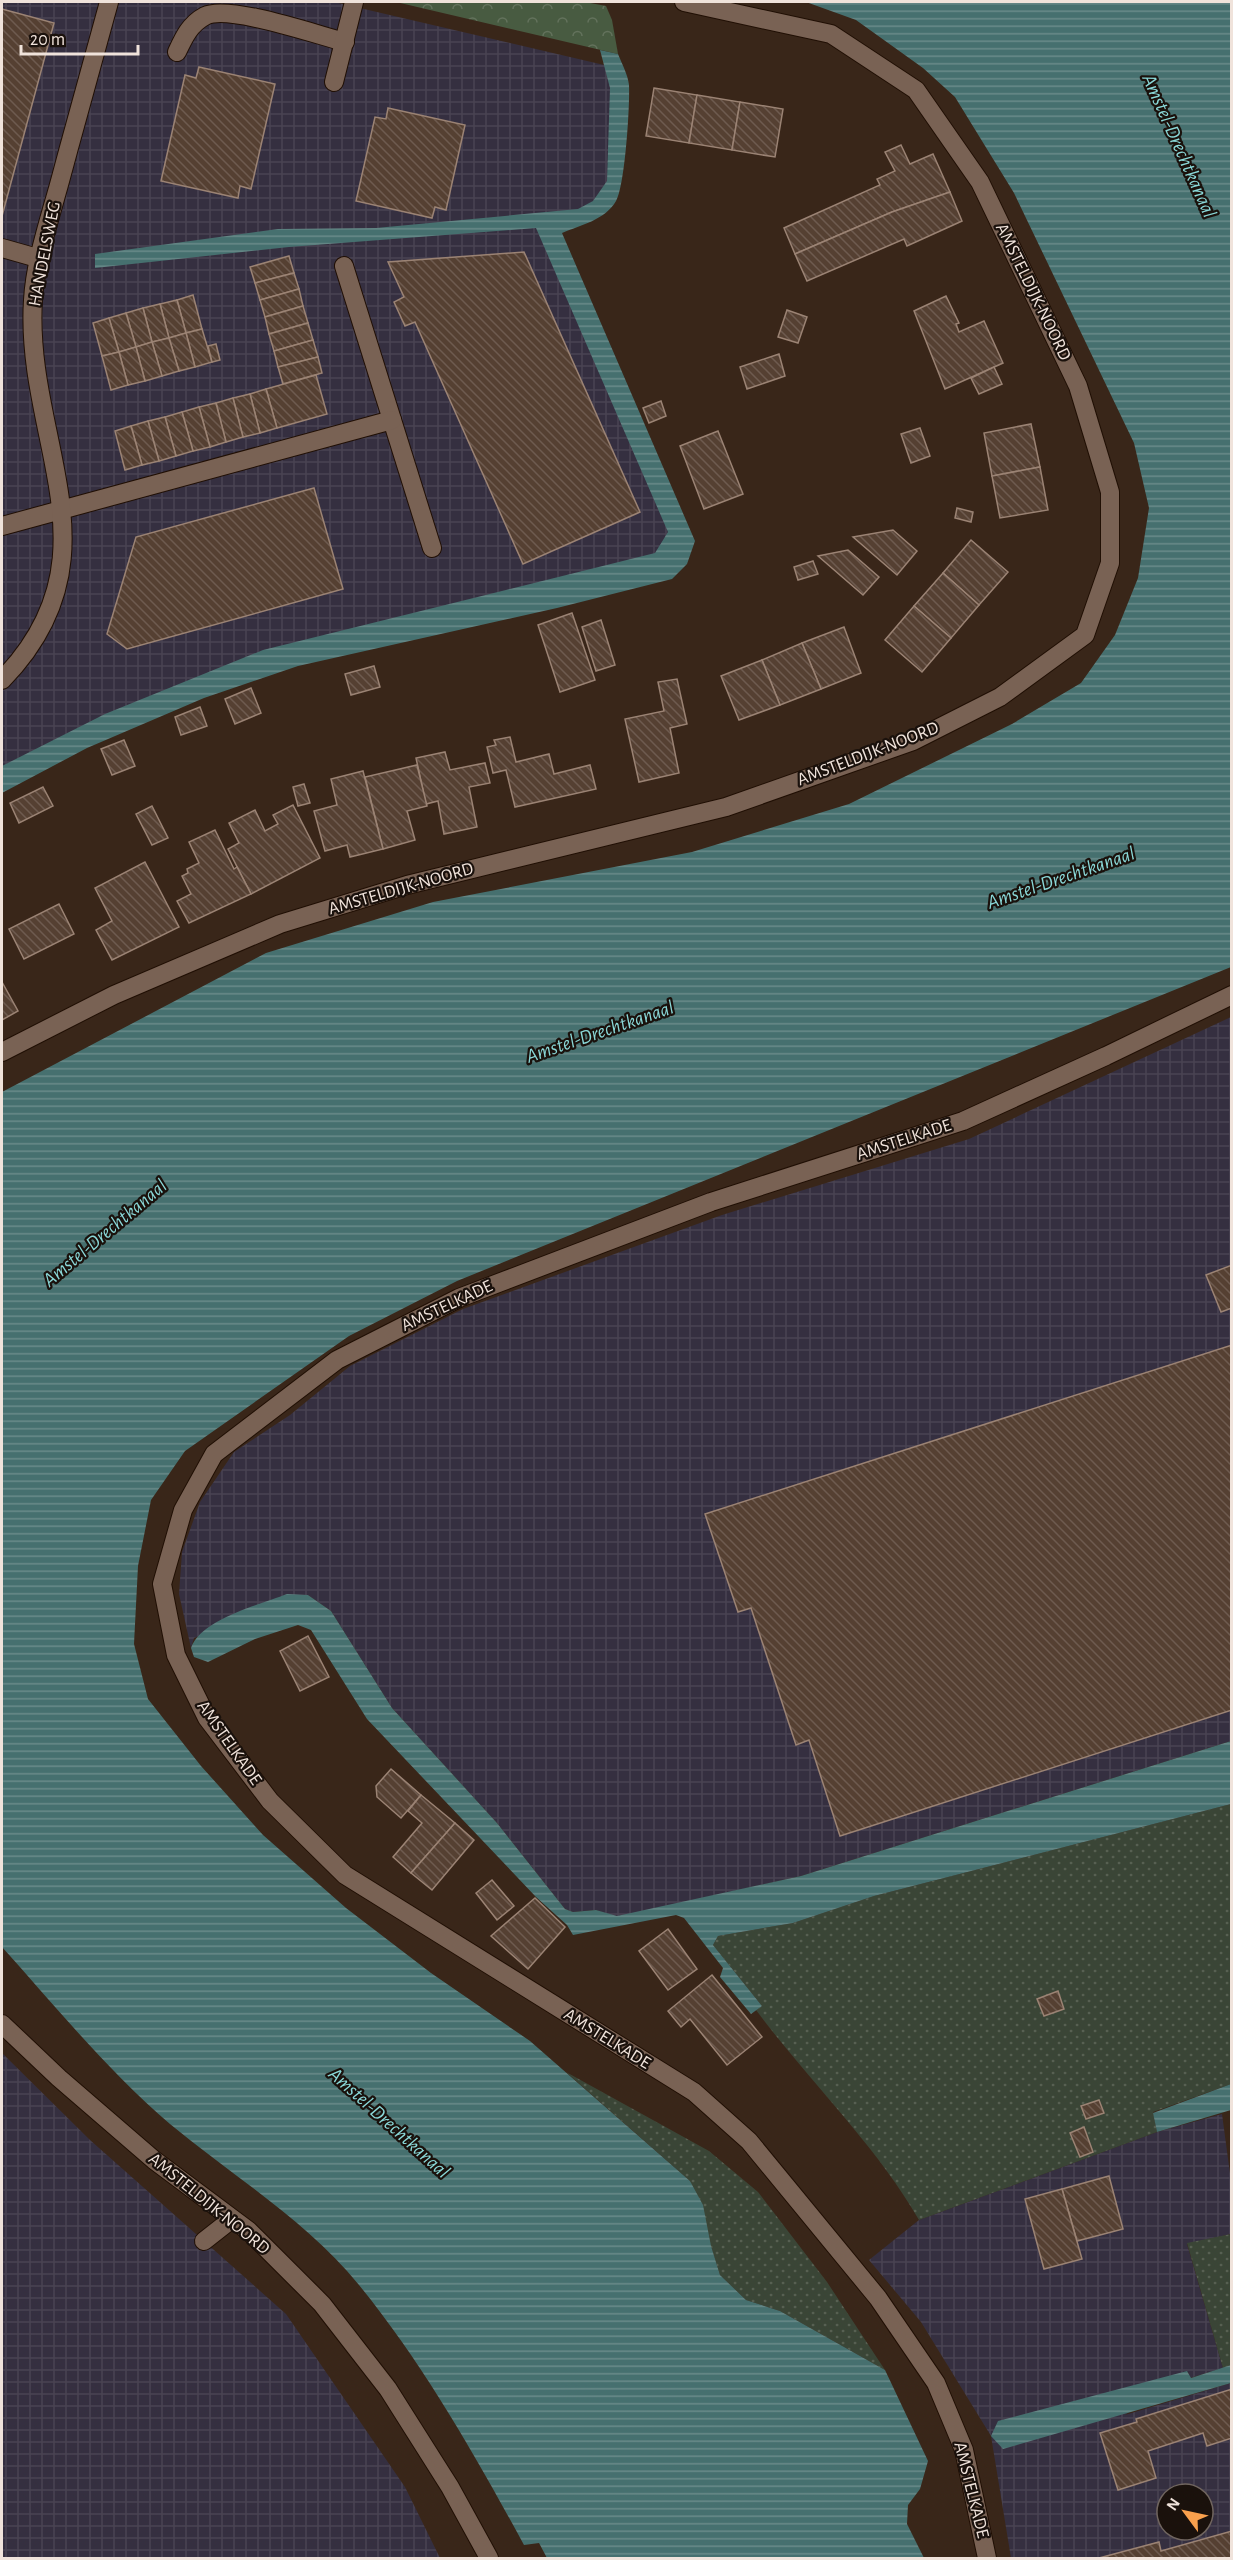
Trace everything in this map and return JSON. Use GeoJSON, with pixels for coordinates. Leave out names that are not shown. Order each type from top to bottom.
{"type":"FeatureCollection","features":[{"type":"Feature","properties":{"kind":"street","name":"HANDELSWEG"},"geometry":{"type":"LineString","coordinates":[[2,680],[21,660],[50,608],[63,555],[62,510],[36,370],[33,300],[41,258],[109,2]]}},
{"type":"Feature","properties":{"kind":"street"},"geometry":{"type":"LineString","coordinates":[[334,82],[354,2]]}},
{"type":"Feature","properties":{"kind":"street","name":"AMSTELDIJK-NOORD"},"geometry":{"type":"LineString","coordinates":[[2,1052],[114,995],[279,924],[407,885],[726,807],[913,741],[1000,697],[1085,635],[1110,563],[1110,492],[1078,386],[980,182],[916,90],[831,34],[684,2]]}},
{"type":"Feature","properties":{"kind":"street"},"geometry":{"type":"LineString","coordinates":[[177,52],[188,29],[206,15],[232,12],[345,42]]}},
{"type":"Feature","properties":{"kind":"street"},"geometry":{"type":"LineString","coordinates":[[2,248],[41,258]]}},
{"type":"Feature","properties":{"kind":"street"},"geometry":{"type":"LineString","coordinates":[[344,266],[432,548]]}},
{"type":"Feature","properties":{"kind":"street"},"geometry":{"type":"LineString","coordinates":[[2,526],[392,420]]}},
{"type":"Feature","properties":{"kind":"street","name":"AMSTELKADE"},"geometry":{"type":"LineString","coordinates":[[987,2559],[964,2450],[936,2383],[878,2298],[749,2141],[694,2092],[345,1875],[270,1801],[207,1718],[176,1655],[162,1584],[183,1510],[214,1454],[337,1360],[459,1298],[711,1202],[963,1120],[1106,1056],[1232,995]]}},
{"type":"Feature","properties":{"kind":"street","name":"AMSTELDIJK-NOORD"},"geometry":{"type":"LineString","coordinates":[[2,2024],[59,2078],[154,2160],[249,2231],[322,2304],[388,2389],[450,2487],[489,2559]]}},
{"type":"Feature","properties":{"kind":"street"},"geometry":{"type":"LineString","coordinates":[[204,2241],[232,2218]]}},
{"type":"Feature","properties":{"kind":"shaded area"},"geometry":{"type":"Polygon","coordinates":[[[2,2],[334,2],[617,68],[609,197],[554,232],[684,542],[664,572],[268,659],[2,779],[2,2]]]}},
{"type":"Feature","properties":{"kind":"shaded area"},"geometry":{"type":"Polygon","coordinates":[[[1231,1017],[1231,1741],[801,1876],[617,1917],[596,1910],[573,1912],[565,1909],[497,1823],[392,1708],[331,1611],[308,1595],[194,1638],[191,1648],[179,1594],[182,1552],[200,1502],[234,1452],[290,1415],[350,1366],[463,1309],[722,1215],[969,1139],[1231,1017]]]}},
{"type":"Feature","properties":{"kind":"shaded area"},"geometry":{"type":"Polygon","coordinates":[[[2,2053],[90,2140],[286,2314],[405,2487],[440,2558],[2,2558],[2,2053]]]}},
{"type":"Feature","properties":{"kind":"shaded area"},"geometry":{"type":"Polygon","coordinates":[[[1222,2114],[1231,2181],[1231,2234],[1187,2244],[1223,2368],[1190,2378],[1188,2372],[1125,2415],[1231,2383],[1231,2558],[1011,2558],[991,2436],[921,2322],[869,2260],[919,2220],[1157,2132],[1222,2114]]]}},
{"type":"Feature","properties":{"kind":"green space"},"geometry":{"type":"Polygon","coordinates":[[[396,2],[585,2],[606,6],[612,20],[618,54],[396,2]]]}},
{"type":"Feature","properties":{"kind":"green space"},"geometry":{"type":"Polygon","coordinates":[[[1231,1804],[1231,2084],[1153,2112],[1157,2132],[919,2220],[883,2165],[756,2010],[762,2006],[713,1945],[718,1936],[793,1923],[874,1896],[1231,1804]]]}},
{"type":"Feature","properties":{"kind":"green space"},"geometry":{"type":"Polygon","coordinates":[[[566,2072],[709,2151],[758,2192],[827,2282],[885,2370],[780,2311],[746,2300],[720,2275],[690,2181],[566,2072]]]}},
{"type":"Feature","properties":{"kind":"green space"},"geometry":{"type":"Polygon","coordinates":[[[1231,2234],[1231,2365],[1223,2368],[1187,2243],[1231,2234]]]}},
{"type":"Feature","properties":{"kind":"water","name":"Amstel-Drechtkanaal"},"geometry":{"type":"Polygon","coordinates":[[[806,2],[1231,2],[1231,967],[457,1281],[349,1336],[185,1451],[151,1500],[138,1566],[134,1644],[148,1699],[201,1766],[263,1835],[346,1908],[431,1973],[530,2041],[690,2181],[703,2205],[711,2246],[720,2275],[746,2300],[780,2311],[885,2370],[928,2461],[920,2489],[908,2505],[907,2524],[924,2558],[547,2558],[539,2543],[524,2545],[487,2478],[427,2379],[383,2315],[359,2285],[293,2219],[147,2104],[83,2038],[2,1947],[2,1092],[266,953],[433,902],[692,852],[849,804],[1012,724],[1081,683],[1115,635],[1138,578],[1149,508],[1134,443],[1014,193],[955,97],[923,68],[856,20],[806,2]]]}},
{"type":"Feature","properties":{"kind":"water"},"geometry":{"type":"Polygon","coordinates":[[[600,50],[618,54],[628,81],[628,127],[622,179],[616,201],[606,213],[562,233],[695,541],[687,564],[672,579],[557,608],[298,666],[204,698],[87,748],[2,793],[2,766],[105,714],[263,650],[655,553],[668,532],[536,228],[289,247],[95,268],[95,254],[278,229],[376,228],[578,209],[593,201],[607,181],[610,88],[600,50]]]}},
{"type":"Feature","properties":{"kind":"water"},"geometry":{"type":"Polygon","coordinates":[[[287,1594],[308,1595],[331,1611],[392,1708],[497,1823],[565,1909],[573,1912],[596,1910],[617,1916],[801,1876],[1231,1741],[1231,1804],[874,1896],[793,1923],[718,1936],[713,1945],[762,2006],[751,2014],[720,1977],[723,1968],[684,1918],[676,1915],[573,1935],[567,1925],[536,1897],[367,1719],[311,1630],[298,1625],[255,1639],[208,1662],[194,1657],[191,1648],[206,1629],[232,1614],[287,1594]]]}},
{"type":"Feature","properties":{"kind":"water"},"geometry":{"type":"Polygon","coordinates":[[[1231,2084],[1231,2110],[1157,2132],[1153,2113],[1231,2084]]]}},
{"type":"Feature","properties":{"kind":"water"},"geometry":{"type":"Polygon","coordinates":[[[1231,2365],[1231,2383],[1003,2449],[991,2436],[998,2421],[1187,2371],[1191,2378],[1231,2365]]]}},
{"type":"Feature","properties":{"kind":"building"},"geometry":{"type":"Polygon","coordinates":[[[2,9],[54,23],[2,216],[2,9]]]}},
{"type":"Feature","properties":{"kind":"building"},"geometry":{"type":"Polygon","coordinates":[[[199,67],[275,84],[251,189],[240,186],[238,198],[161,181],[185,75],[196,78],[199,67]]]}},
{"type":"Feature","properties":{"kind":"building"},"geometry":{"type":"Polygon","coordinates":[[[654,88],[697,95],[689,143],[646,136],[654,88]]]}},
{"type":"Feature","properties":{"kind":"building"},"geometry":{"type":"Polygon","coordinates":[[[697,95],[740,102],[732,150],[689,143],[697,95]]]}},
{"type":"Feature","properties":{"kind":"building"},"geometry":{"type":"Polygon","coordinates":[[[740,102],[783,109],[775,157],[732,150],[740,102]]]}},
{"type":"Feature","properties":{"kind":"building"},"geometry":{"type":"Polygon","coordinates":[[[388,108],[465,125],[446,210],[435,207],[432,218],[356,201],[375,117],[386,119],[388,108]]]}},
{"type":"Feature","properties":{"kind":"building"},"geometry":{"type":"Polygon","coordinates":[[[901,145],[910,164],[933,154],[950,192],[892,212],[795,254],[784,228],[880,185],[877,179],[895,171],[885,152],[901,145]]]}},
{"type":"Feature","properties":{"kind":"building"},"geometry":{"type":"Polygon","coordinates":[[[950,192],[962,221],[907,246],[904,239],[807,281],[795,254],[892,212],[950,192]]]}},
{"type":"Feature","properties":{"kind":"building"},"geometry":{"type":"Polygon","coordinates":[[[524,252],[640,512],[523,564],[415,322],[405,326],[394,302],[404,297],[388,262],[524,252]]]}},
{"type":"Feature","properties":{"kind":"building"},"geometry":{"type":"Polygon","coordinates":[[[289,256],[294,273],[255,283],[250,267],[289,256]]]}},
{"type":"Feature","properties":{"kind":"building"},"geometry":{"type":"Polygon","coordinates":[[[294,273],[299,289],[260,300],[255,283],[294,273]]]}},
{"type":"Feature","properties":{"kind":"building"},"geometry":{"type":"Polygon","coordinates":[[[299,289],[303,306],[265,317],[260,300],[299,289]]]}},
{"type":"Feature","properties":{"kind":"building"},"geometry":{"type":"Polygon","coordinates":[[[193,295],[202,329],[186,333],[177,300],[193,295]]]}},
{"type":"Feature","properties":{"kind":"building"},"geometry":{"type":"Polygon","coordinates":[[[946,296],[959,323],[956,324],[959,332],[984,321],[1003,363],[945,389],[914,311],[946,296]]]}},
{"type":"Feature","properties":{"kind":"building"},"geometry":{"type":"Polygon","coordinates":[[[177,300],[186,333],[169,338],[160,304],[177,300]]]}},
{"type":"Feature","properties":{"kind":"building"},"geometry":{"type":"Polygon","coordinates":[[[160,304],[169,338],[152,342],[143,308],[160,304]]]}},
{"type":"Feature","properties":{"kind":"building"},"geometry":{"type":"Polygon","coordinates":[[[303,306],[308,323],[269,334],[265,317],[303,306]]]}},
{"type":"Feature","properties":{"kind":"building"},"geometry":{"type":"Polygon","coordinates":[[[143,308],[152,342],[136,347],[126,313],[143,308]]]}},
{"type":"Feature","properties":{"kind":"building"},"geometry":{"type":"Polygon","coordinates":[[[787,310],[807,317],[798,343],[778,337],[787,310]]]}},
{"type":"Feature","properties":{"kind":"building"},"geometry":{"type":"Polygon","coordinates":[[[126,313],[136,347],[119,352],[109,318],[126,313]]]}},
{"type":"Feature","properties":{"kind":"building"},"geometry":{"type":"Polygon","coordinates":[[[109,318],[119,352],[102,356],[93,323],[109,318]]]}},
{"type":"Feature","properties":{"kind":"building"},"geometry":{"type":"Polygon","coordinates":[[[308,323],[313,340],[274,351],[269,334],[308,323]]]}},
{"type":"Feature","properties":{"kind":"building"},"geometry":{"type":"Polygon","coordinates":[[[202,329],[212,362],[195,367],[186,333],[202,329]]]}},
{"type":"Feature","properties":{"kind":"building"},"geometry":{"type":"Polygon","coordinates":[[[186,333],[195,367],[179,371],[169,338],[186,333]]]}},
{"type":"Feature","properties":{"kind":"building"},"geometry":{"type":"Polygon","coordinates":[[[169,338],[179,371],[162,376],[152,342],[169,338]]]}},
{"type":"Feature","properties":{"kind":"building"},"geometry":{"type":"Polygon","coordinates":[[[313,340],[318,357],[278,367],[274,351],[313,340]]]}},
{"type":"Feature","properties":{"kind":"building"},"geometry":{"type":"Polygon","coordinates":[[[152,342],[162,376],[145,381],[136,347],[152,342]]]}},
{"type":"Feature","properties":{"kind":"building"},"geometry":{"type":"Polygon","coordinates":[[[216,344],[220,360],[212,362],[208,346],[216,344]]]}},
{"type":"Feature","properties":{"kind":"building"},"geometry":{"type":"Polygon","coordinates":[[[136,347],[145,381],[128,385],[119,352],[136,347]]]}},
{"type":"Feature","properties":{"kind":"building"},"geometry":{"type":"Polygon","coordinates":[[[119,352],[128,385],[111,390],[102,356],[119,352]]]}},
{"type":"Feature","properties":{"kind":"building"},"geometry":{"type":"Polygon","coordinates":[[[779,354],[785,376],[747,389],[740,367],[779,354]]]}},
{"type":"Feature","properties":{"kind":"building"},"geometry":{"type":"Polygon","coordinates":[[[318,357],[322,373],[283,384],[278,367],[318,357]]]}},
{"type":"Feature","properties":{"kind":"building"},"geometry":{"type":"Polygon","coordinates":[[[994,367],[1002,384],[979,394],[971,378],[994,367]]]}},
{"type":"Feature","properties":{"kind":"building"},"geometry":{"type":"Polygon","coordinates":[[[316,375],[327,414],[277,428],[266,389],[316,375]]]}},
{"type":"Feature","properties":{"kind":"building"},"geometry":{"type":"Polygon","coordinates":[[[266,389],[277,428],[260,433],[250,394],[266,389]]]}},
{"type":"Feature","properties":{"kind":"building"},"geometry":{"type":"Polygon","coordinates":[[[250,394],[260,433],[243,437],[233,398],[250,394]]]}},
{"type":"Feature","properties":{"kind":"building"},"geometry":{"type":"Polygon","coordinates":[[[233,398],[243,437],[226,442],[216,403],[233,398]]]}},
{"type":"Feature","properties":{"kind":"building"},"geometry":{"type":"Polygon","coordinates":[[[661,401],[666,416],[649,423],[643,408],[661,401]]]}},
{"type":"Feature","properties":{"kind":"building"},"geometry":{"type":"Polygon","coordinates":[[[216,403],[226,442],[210,447],[199,407],[216,403]]]}},
{"type":"Feature","properties":{"kind":"building"},"geometry":{"type":"Polygon","coordinates":[[[199,407],[210,447],[193,451],[182,412],[199,407]]]}},
{"type":"Feature","properties":{"kind":"building"},"geometry":{"type":"Polygon","coordinates":[[[182,412],[193,451],[176,456],[165,417],[182,412]]]}},
{"type":"Feature","properties":{"kind":"building"},"geometry":{"type":"Polygon","coordinates":[[[165,417],[176,456],[159,461],[148,421],[165,417]]]}},
{"type":"Feature","properties":{"kind":"building"},"geometry":{"type":"Polygon","coordinates":[[[148,421],[159,461],[142,465],[131,426],[148,421]]]}},
{"type":"Feature","properties":{"kind":"building"},"geometry":{"type":"Polygon","coordinates":[[[1031,424],[1040,467],[992,476],[984,433],[1031,424]]]}},
{"type":"Feature","properties":{"kind":"building"},"geometry":{"type":"Polygon","coordinates":[[[131,426],[142,465],[125,470],[115,431],[131,426]]]}},
{"type":"Feature","properties":{"kind":"building"},"geometry":{"type":"Polygon","coordinates":[[[920,428],[930,456],[911,463],[901,434],[920,428]]]}},
{"type":"Feature","properties":{"kind":"building"},"geometry":{"type":"Polygon","coordinates":[[[718,431],[743,494],[704,509],[680,446],[718,431]]]}},
{"type":"Feature","properties":{"kind":"building"},"geometry":{"type":"Polygon","coordinates":[[[1040,467],[1048,510],[1000,518],[992,476],[1040,467]]]}},
{"type":"Feature","properties":{"kind":"building"},"geometry":{"type":"Polygon","coordinates":[[[314,488],[343,589],[127,649],[107,634],[136,537],[314,488]]]}},
{"type":"Feature","properties":{"kind":"building"},"geometry":{"type":"Polygon","coordinates":[[[957,508],[973,512],[971,522],[955,518],[957,508]]]}},
{"type":"Feature","properties":{"kind":"building"},"geometry":{"type":"Polygon","coordinates":[[[893,530],[917,551],[897,575],[853,537],[893,530]]]}},
{"type":"Feature","properties":{"kind":"building"},"geometry":{"type":"Polygon","coordinates":[[[971,540],[1008,572],[979,605],[943,573],[971,540]]]}},
{"type":"Feature","properties":{"kind":"building"},"geometry":{"type":"Polygon","coordinates":[[[848,550],[879,577],[863,595],[818,556],[848,550]]]}},
{"type":"Feature","properties":{"kind":"building"},"geometry":{"type":"Polygon","coordinates":[[[813,561],[818,574],[798,580],[794,567],[813,561]]]}},
{"type":"Feature","properties":{"kind":"building"},"geometry":{"type":"Polygon","coordinates":[[[943,573],[979,605],[951,638],[914,606],[943,573]]]}},
{"type":"Feature","properties":{"kind":"building"},"geometry":{"type":"Polygon","coordinates":[[[914,606],[951,638],[922,672],[885,640],[914,606]]]}},
{"type":"Feature","properties":{"kind":"building"},"geometry":{"type":"Polygon","coordinates":[[[572,613],[595,680],[560,692],[538,625],[572,613]]]}},
{"type":"Feature","properties":{"kind":"building"},"geometry":{"type":"Polygon","coordinates":[[[601,620],[615,665],[596,671],[582,627],[601,620]]]}},
{"type":"Feature","properties":{"kind":"building"},"geometry":{"type":"Polygon","coordinates":[[[844,627],[861,673],[821,689],[802,643],[844,627]]]}},
{"type":"Feature","properties":{"kind":"building"},"geometry":{"type":"Polygon","coordinates":[[[802,643],[821,689],[780,705],[762,660],[802,643]]]}},
{"type":"Feature","properties":{"kind":"building"},"geometry":{"type":"Polygon","coordinates":[[[762,660],[780,705],[739,720],[721,676],[762,660]]]}},
{"type":"Feature","properties":{"kind":"building"},"geometry":{"type":"Polygon","coordinates":[[[374,666],[380,687],[351,695],[345,674],[374,666]]]}},
{"type":"Feature","properties":{"kind":"building"},"geometry":{"type":"Polygon","coordinates":[[[677,679],[687,724],[670,728],[679,773],[639,782],[625,719],[664,711],[658,682],[677,679]]]}},
{"type":"Feature","properties":{"kind":"building"},"geometry":{"type":"Polygon","coordinates":[[[251,688],[261,713],[235,724],[225,699],[251,688]]]}},
{"type":"Feature","properties":{"kind":"building"},"geometry":{"type":"Polygon","coordinates":[[[200,707],[207,726],[181,735],[175,717],[200,707]]]}},
{"type":"Feature","properties":{"kind":"building"},"geometry":{"type":"Polygon","coordinates":[[[510,737],[516,762],[549,754],[554,774],[590,765],[596,789],[515,807],[506,770],[493,773],[487,747],[496,745],[494,740],[510,737]]]}},
{"type":"Feature","properties":{"kind":"building"},"geometry":{"type":"Polygon","coordinates":[[[124,740],[135,766],[112,775],[101,749],[124,740]]]}},
{"type":"Feature","properties":{"kind":"building"},"geometry":{"type":"Polygon","coordinates":[[[445,752],[450,770],[485,763],[490,783],[469,787],[477,827],[444,834],[438,801],[426,804],[416,758],[445,752]]]}},
{"type":"Feature","properties":{"kind":"building"},"geometry":{"type":"Polygon","coordinates":[[[417,765],[427,806],[407,811],[415,840],[383,849],[365,777],[417,765]]]}},
{"type":"Feature","properties":{"kind":"building"},"geometry":{"type":"Polygon","coordinates":[[[363,771],[383,849],[350,857],[347,845],[325,851],[314,811],[337,805],[331,779],[363,771]]]}},
{"type":"Feature","properties":{"kind":"building"},"geometry":{"type":"Polygon","coordinates":[[[304,784],[310,803],[298,806],[293,787],[304,784]]]}},
{"type":"Feature","properties":{"kind":"building"},"geometry":{"type":"Polygon","coordinates":[[[43,787],[53,806],[19,823],[10,803],[43,787]]]}},
{"type":"Feature","properties":{"kind":"building"},"geometry":{"type":"Polygon","coordinates":[[[293,805],[320,858],[251,894],[228,849],[239,843],[229,823],[255,810],[265,831],[278,824],[273,815],[293,805]]]}},
{"type":"Feature","properties":{"kind":"building"},"geometry":{"type":"Polygon","coordinates":[[[152,806],[168,838],[152,845],[136,814],[152,806]]]}},
{"type":"Feature","properties":{"kind":"building"},"geometry":{"type":"Polygon","coordinates":[[[215,830],[234,869],[237,867],[251,894],[189,923],[177,901],[191,894],[182,876],[188,873],[187,869],[199,863],[189,842],[215,830]]]}},
{"type":"Feature","properties":{"kind":"building"},"geometry":{"type":"Polygon","coordinates":[[[145,862],[179,927],[112,960],[96,930],[112,921],[95,888],[145,862]]]}},
{"type":"Feature","properties":{"kind":"building"},"geometry":{"type":"Polygon","coordinates":[[[59,904],[74,934],[24,959],[9,929],[59,904]]]}},
{"type":"Feature","properties":{"kind":"building"},"geometry":{"type":"Polygon","coordinates":[[[2,982],[18,1011],[2,1020],[2,982]]]}},
{"type":"Feature","properties":{"kind":"building"},"geometry":{"type":"Polygon","coordinates":[[[1232,1265],[1232,1308],[1221,1312],[1206,1275],[1232,1265]]]}},
{"type":"Feature","properties":{"kind":"building"},"geometry":{"type":"Polygon","coordinates":[[[1232,1345],[1232,1710],[840,1836],[809,1740],[796,1745],[751,1608],[738,1612],[705,1514],[1232,1345]]]}},
{"type":"Feature","properties":{"kind":"building"},"geometry":{"type":"Polygon","coordinates":[[[308,1636],[329,1677],[300,1691],[280,1651],[308,1636]]]}},
{"type":"Feature","properties":{"kind":"building"},"geometry":{"type":"Polygon","coordinates":[[[391,1769],[421,1795],[401,1818],[377,1797],[376,1786],[391,1769]]]}},
{"type":"Feature","properties":{"kind":"building"},"geometry":{"type":"Polygon","coordinates":[[[421,1795],[455,1823],[411,1873],[393,1857],[422,1823],[408,1811],[421,1795]]]}},
{"type":"Feature","properties":{"kind":"building"},"geometry":{"type":"Polygon","coordinates":[[[455,1823],[474,1840],[432,1890],[411,1873],[455,1823]]]}},
{"type":"Feature","properties":{"kind":"building"},"geometry":{"type":"Polygon","coordinates":[[[492,1880],[514,1906],[497,1920],[476,1893],[492,1880]]]}},
{"type":"Feature","properties":{"kind":"building"},"geometry":{"type":"Polygon","coordinates":[[[535,1898],[565,1927],[528,1969],[491,1936],[535,1898]]]}},
{"type":"Feature","properties":{"kind":"building"},"geometry":{"type":"Polygon","coordinates":[[[668,1929],[697,1969],[668,1990],[639,1951],[668,1929]]]}},
{"type":"Feature","properties":{"kind":"building"},"geometry":{"type":"Polygon","coordinates":[[[712,1975],[762,2037],[727,2065],[690,2019],[681,2027],[668,2011],[712,1975]]]}},
{"type":"Feature","properties":{"kind":"building"},"geometry":{"type":"Polygon","coordinates":[[[1058,1991],[1064,2009],[1044,2016],[1037,1999],[1058,1991]]]}},
{"type":"Feature","properties":{"kind":"building"},"geometry":{"type":"Polygon","coordinates":[[[1099,2100],[1104,2113],[1086,2119],[1081,2106],[1099,2100]]]}},
{"type":"Feature","properties":{"kind":"building"},"geometry":{"type":"Polygon","coordinates":[[[1084,2127],[1093,2152],[1080,2157],[1070,2133],[1084,2127]]]}},
{"type":"Feature","properties":{"kind":"building"},"geometry":{"type":"Polygon","coordinates":[[[1109,2176],[1123,2229],[1077,2241],[1062,2189],[1109,2176]]]}},
{"type":"Feature","properties":{"kind":"building"},"geometry":{"type":"Polygon","coordinates":[[[1062,2189],[1082,2259],[1044,2269],[1025,2199],[1062,2189]]]}},
{"type":"Feature","properties":{"kind":"building"},"geometry":{"type":"Polygon","coordinates":[[[1232,2389],[1232,2438],[1207,2446],[1203,2433],[1148,2451],[1156,2478],[1118,2490],[1100,2433],[1137,2422],[1136,2419],[1232,2389]]]}},
{"type":"Feature","properties":{"kind":"building"},"geometry":{"type":"Polygon","coordinates":[[[1232,2531],[1232,2558],[1099,2558],[1159,2542],[1161,2551],[1193,2542],[1215,2542],[1215,2536],[1232,2531]]]}}]}
